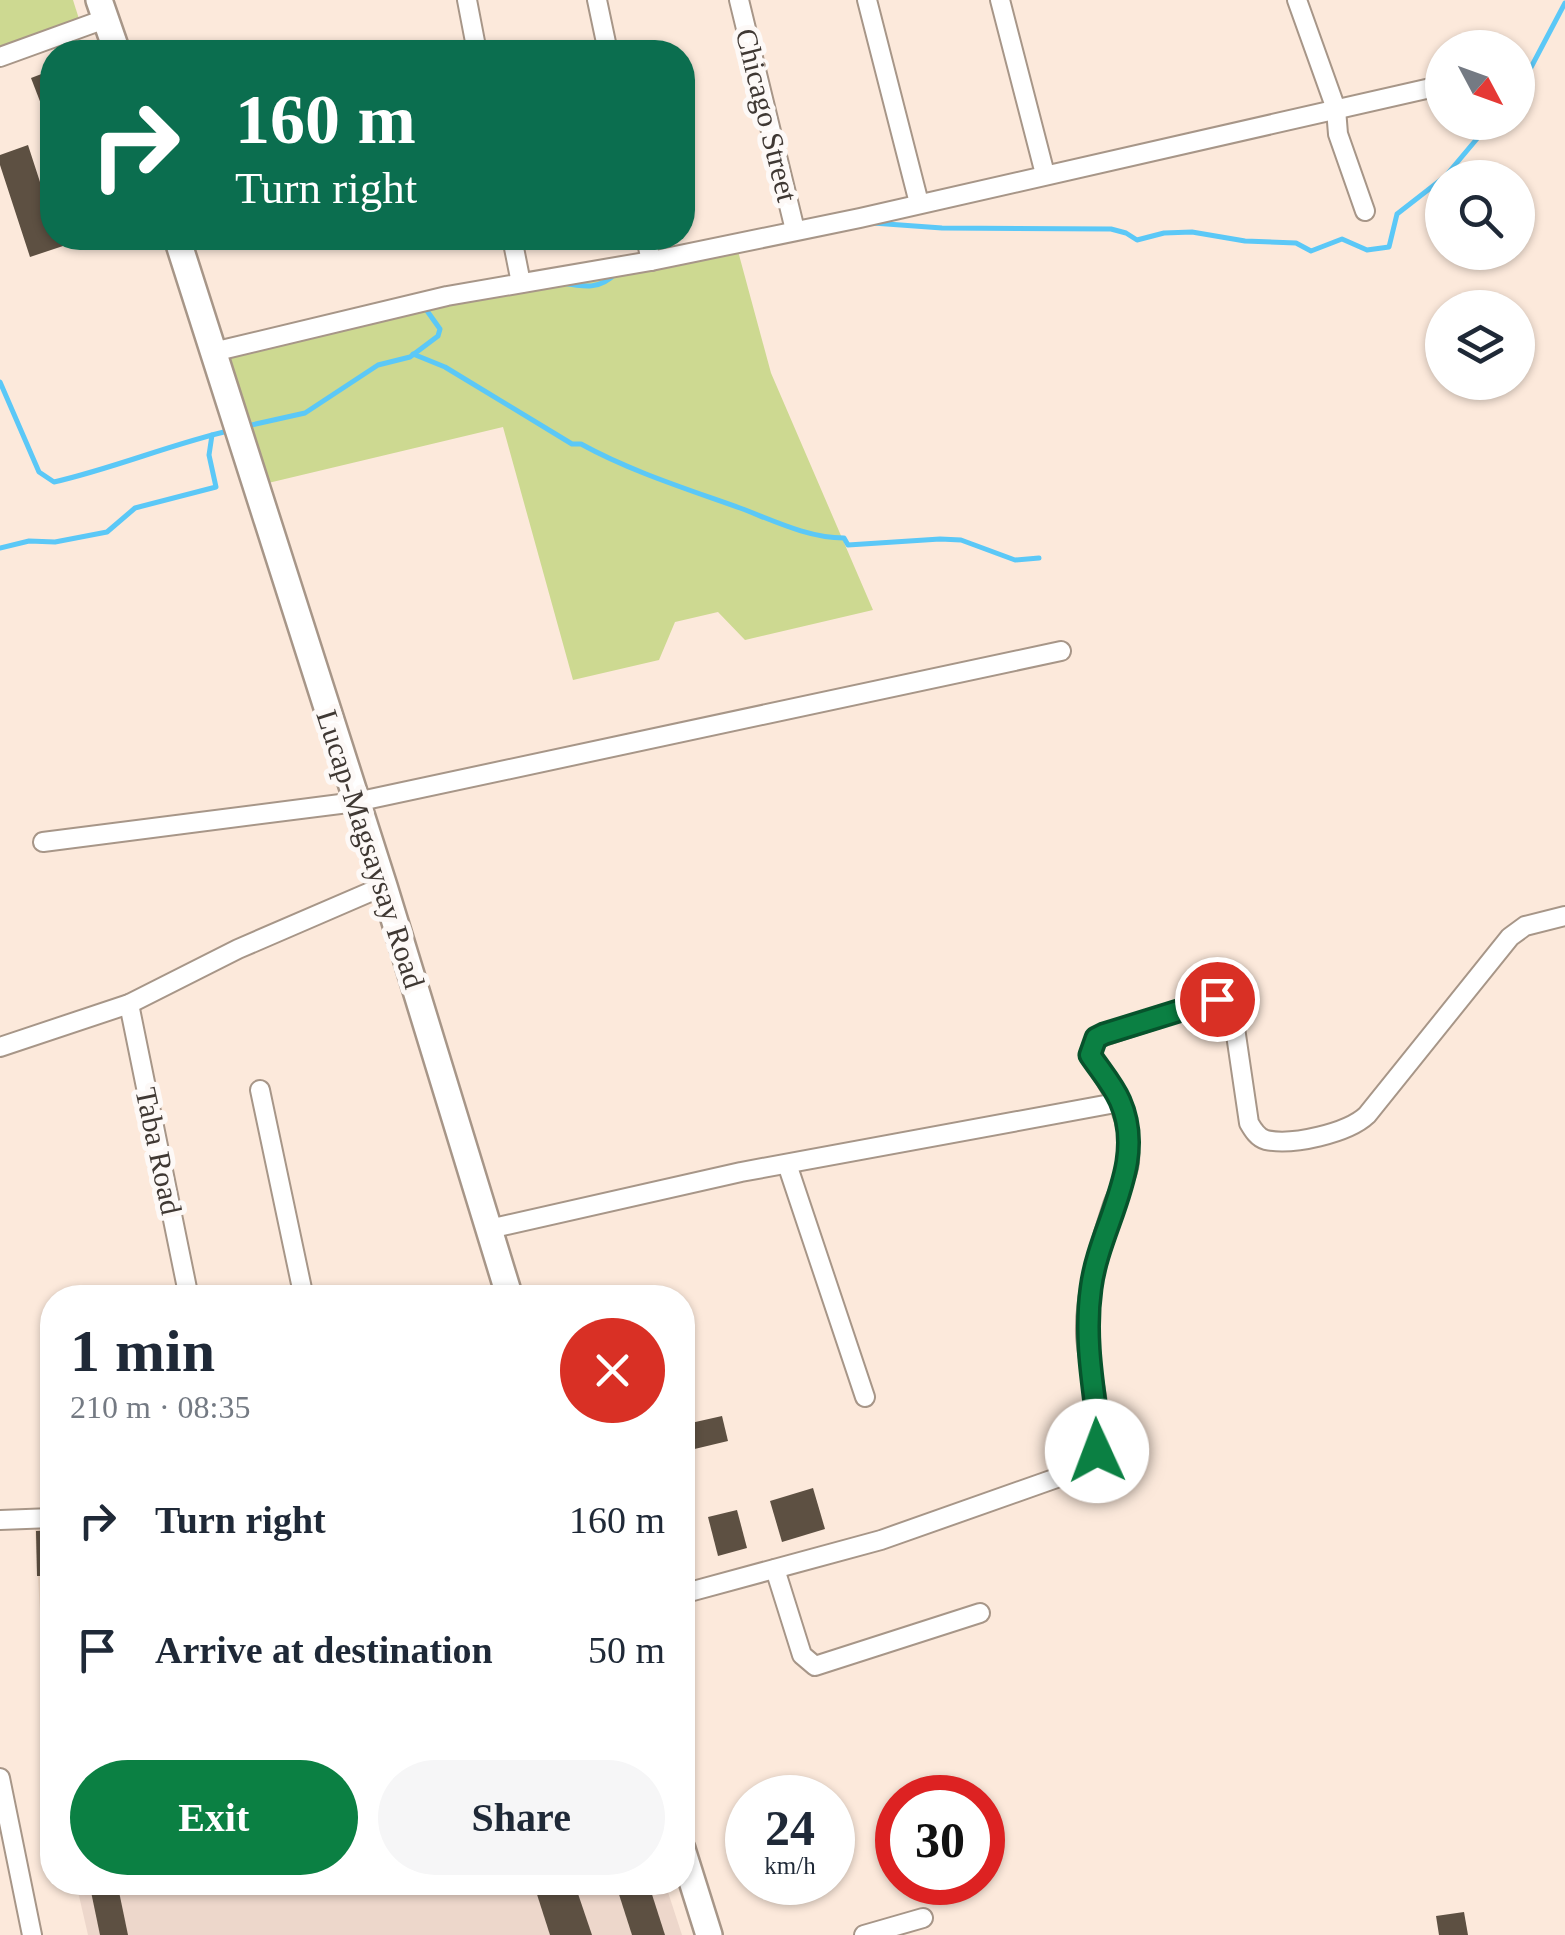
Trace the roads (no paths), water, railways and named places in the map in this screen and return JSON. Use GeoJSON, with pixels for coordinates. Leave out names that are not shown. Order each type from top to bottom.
{"type":"FeatureCollection","features":[{"type":"Feature","properties":{"kind":"street"},"geometry":{"type":"LineString","coordinates":[[467,0],[475,40]]}},
{"type":"Feature","properties":{"kind":"street"},"geometry":{"type":"LineString","coordinates":[[598,0],[606,40]]}},
{"type":"Feature","properties":{"kind":"street","name":"Chicago Street"},"geometry":{"type":"LineString","coordinates":[[739,0],[795,230]]}},
{"type":"Feature","properties":{"kind":"street"},"geometry":{"type":"LineString","coordinates":[[867,0],[919,202]]}},
{"type":"Feature","properties":{"kind":"street"},"geometry":{"type":"LineString","coordinates":[[1000,0],[1045,174]]}},
{"type":"Feature","properties":{"kind":"street"},"geometry":{"type":"LineString","coordinates":[[1296,0],[1336,109],[1338,134],[1365,211]]}},
{"type":"Feature","properties":{"kind":"street"},"geometry":{"type":"LineString","coordinates":[[0,57],[102,10],[113,40]]}},
{"type":"Feature","properties":{"kind":"street"},"geometry":{"type":"LineString","coordinates":[[213,352],[447,296],[651,261],[860,218],[1425,89]]}},
{"type":"Feature","properties":{"kind":"street","name":"Lucap-Magsaysay Road"},"geometry":{"type":"LineString","coordinates":[[181,250],[260,491],[506,1285]]}},
{"type":"Feature","properties":{"kind":"street"},"geometry":{"type":"LineString","coordinates":[[514,250],[521,283]]}},
{"type":"Feature","properties":{"kind":"street"},"geometry":{"type":"LineString","coordinates":[[649,250],[651,261]]}},
{"type":"Feature","properties":{"kind":"street"},"geometry":{"type":"LineString","coordinates":[[43,842],[356,802],[1061,652]]}},
{"type":"Feature","properties":{"kind":"street"},"geometry":{"type":"LineString","coordinates":[[0,1047],[129,1004],[238,949],[384,886]]}},
{"type":"Feature","properties":{"kind":"street"},"geometry":{"type":"LineString","coordinates":[[695,1591],[880,1540],[1084,1468],[1092,1459],[1099,1434],[1086,1333],[1091,1284],[1129,1166],[1120,1102],[1090,1055],[1096,1038],[1217,999],[1230,1008],[1249,1124],[1254,1133],[1265,1140],[1284,1140],[1340,1132],[1367,1115],[1510,938],[1525,926],[1565,916]]}},
{"type":"Feature","properties":{"kind":"street","name":"Taba Road"},"geometry":{"type":"LineString","coordinates":[[129,1004],[186,1285]]}},
{"type":"Feature","properties":{"kind":"street"},"geometry":{"type":"LineString","coordinates":[[260,1090],[301,1285]]}},
{"type":"Feature","properties":{"kind":"street"},"geometry":{"type":"LineString","coordinates":[[489,1230],[787,1164],[1120,1102]]}},
{"type":"Feature","properties":{"kind":"street"},"geometry":{"type":"LineString","coordinates":[[787,1164],[865,1397]]}},
{"type":"Feature","properties":{"kind":"street"},"geometry":{"type":"LineString","coordinates":[[0,1520],[40,1518]]}},
{"type":"Feature","properties":{"kind":"street"},"geometry":{"type":"LineString","coordinates":[[775,1569],[802,1654],[815,1666],[980,1613]]}},
{"type":"Feature","properties":{"kind":"street"},"geometry":{"type":"LineString","coordinates":[[0,1778],[32,1935]]}},
{"type":"Feature","properties":{"kind":"street"},"geometry":{"type":"LineString","coordinates":[[695,1890],[709,1935]]}},
{"type":"Feature","properties":{"kind":"street"},"geometry":{"type":"LineString","coordinates":[[864,1935],[923,1918]]}},
{"type":"Feature","properties":{"kind":"waterway"},"geometry":{"type":"LineString","coordinates":[[1535,60],[1565,3]]}},
{"type":"Feature","properties":{"kind":"waterway"},"geometry":{"type":"LineString","coordinates":[[1459,160],[1476,140]]}},
{"type":"Feature","properties":{"kind":"waterway"},"geometry":{"type":"LineString","coordinates":[[873,223],[942,228],[1111,229],[1137,240],[1164,233],[1192,232],[1245,241],[1296,243],[1311,251],[1342,239],[1367,250],[1389,247],[1397,214],[1425,192]]}},
{"type":"Feature","properties":{"kind":"waterway"},"geometry":{"type":"LineString","coordinates":[[562,283],[598,285],[616,273]]}},
{"type":"Feature","properties":{"kind":"waterway"},"geometry":{"type":"LineString","coordinates":[[247,426],[305,413],[378,365],[410,357],[438,336],[440,329],[425,308]]}},
{"type":"Feature","properties":{"kind":"waterway"},"geometry":{"type":"LineString","coordinates":[[413,354],[445,367],[572,444],[581,444],[639,471],[790,528],[844,538],[848,545],[961,540],[1015,560],[1039,558]]}},
{"type":"Feature","properties":{"kind":"waterway"},"geometry":{"type":"LineString","coordinates":[[0,382],[39,472],[54,482],[232,430]]}},
{"type":"Feature","properties":{"kind":"waterway"},"geometry":{"type":"LineString","coordinates":[[0,548],[107,532],[135,508],[216,487],[209,455],[212,435]]}}]}
